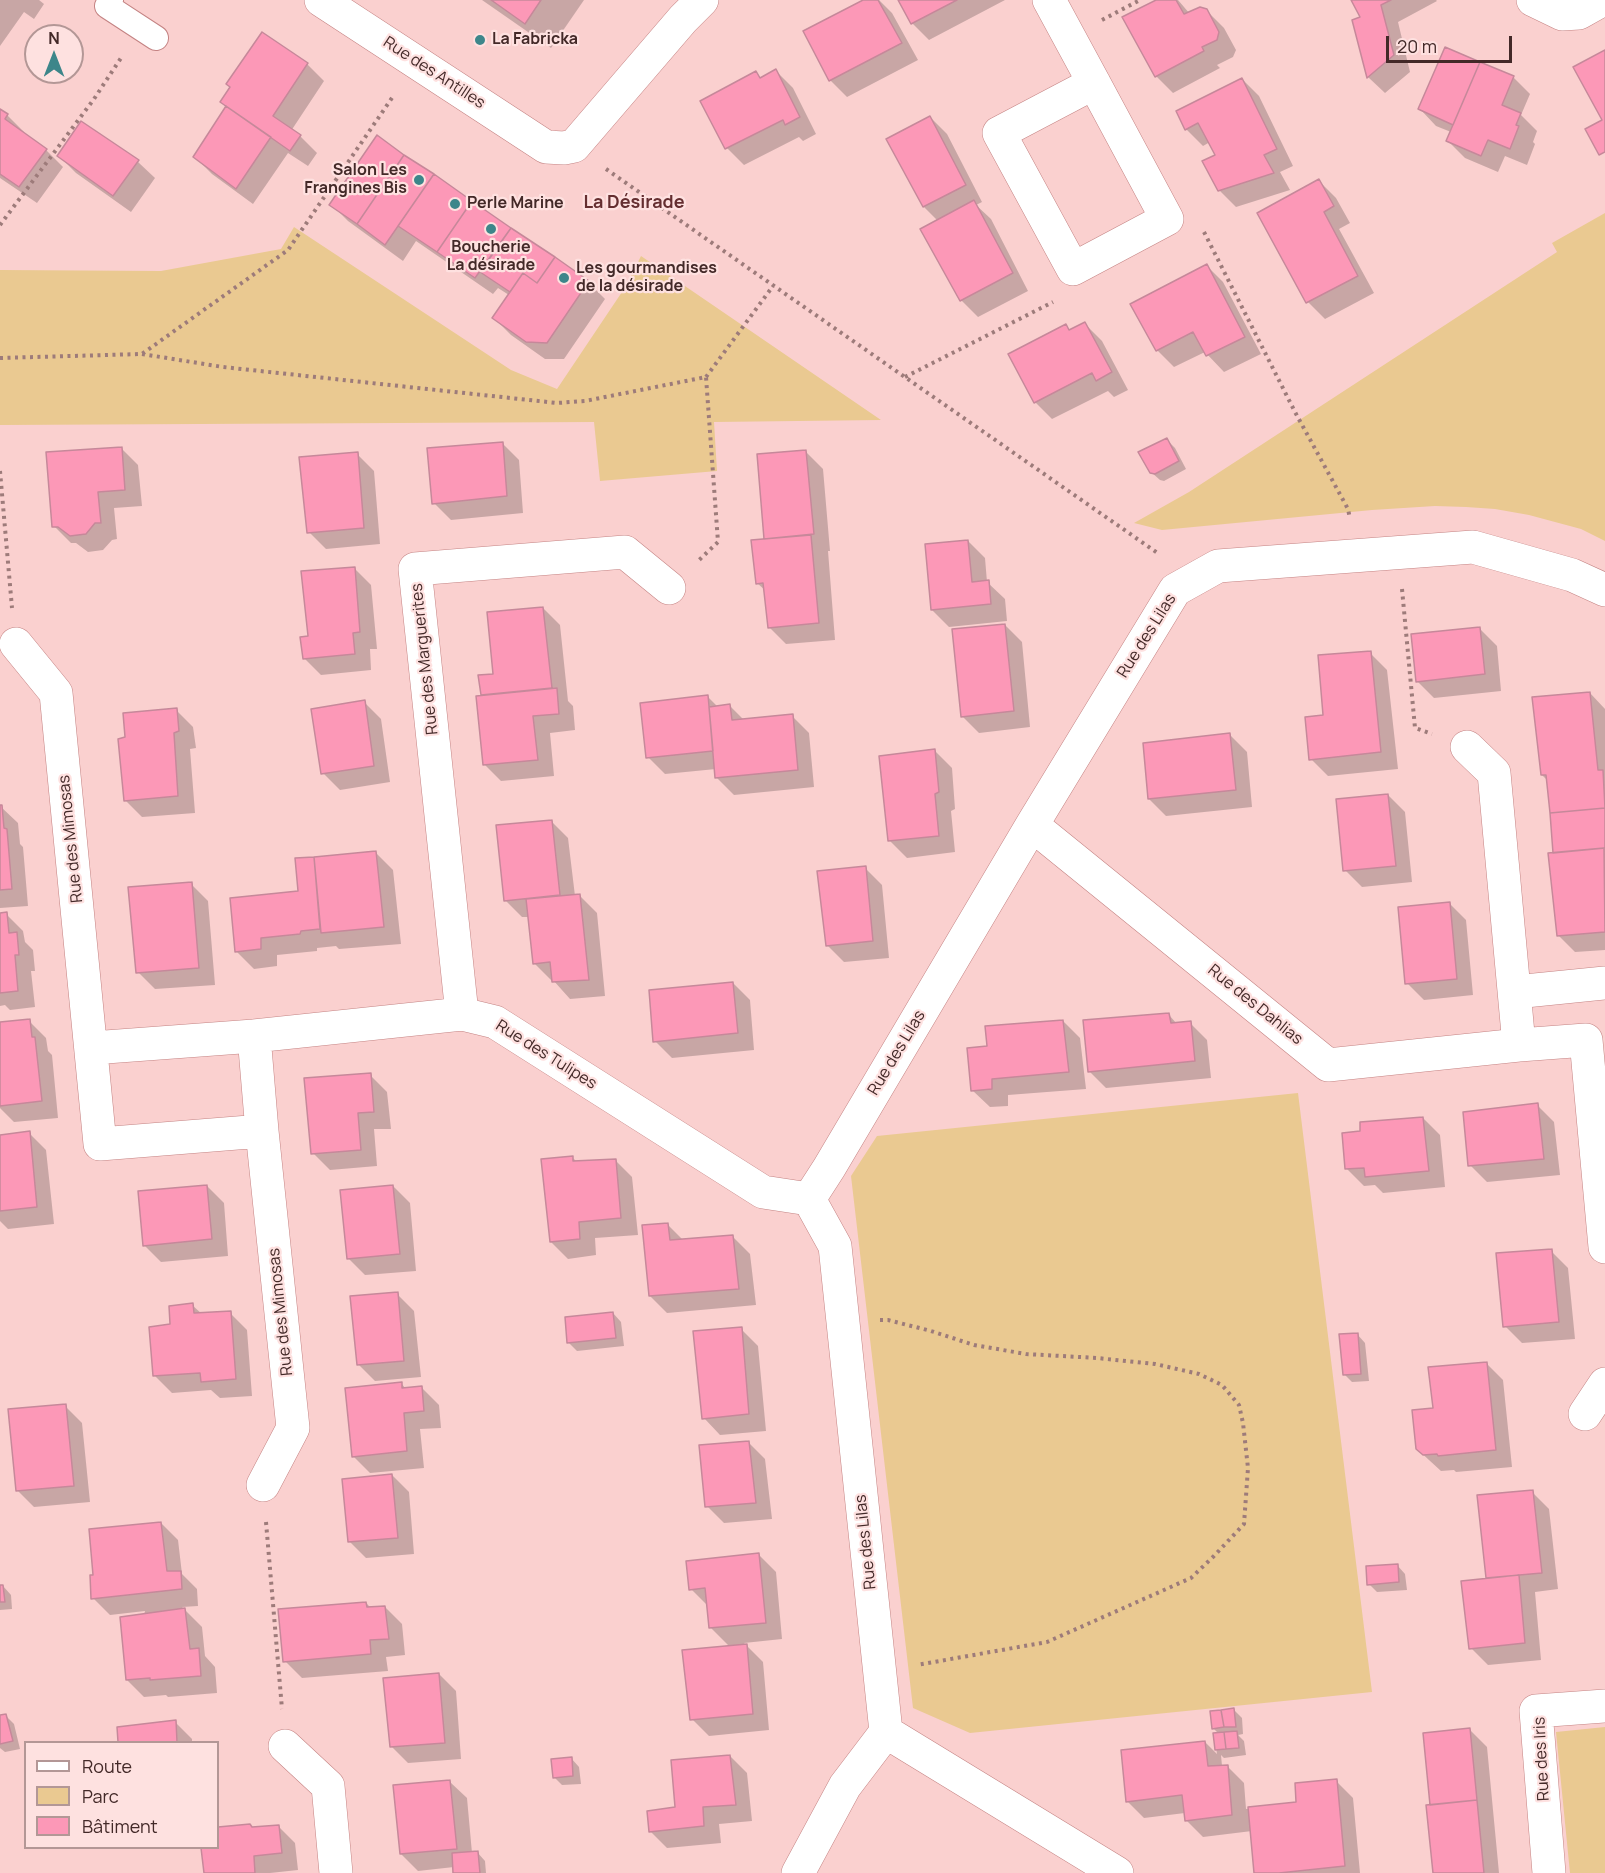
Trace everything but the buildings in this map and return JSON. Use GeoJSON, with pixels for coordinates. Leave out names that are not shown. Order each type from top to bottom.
{"type":"FeatureCollection","features":[{"type":"Feature","properties":{"kind":"street","name":"Rue des Antilles"},"geometry":{"type":"LineString","coordinates":[[321,0],[417,62],[560,147]]}},
{"type":"Feature","properties":{"kind":"street"},"geometry":{"type":"LineString","coordinates":[[560,147],[702,0]]}},
{"type":"Feature","properties":{"kind":"street"},"geometry":{"type":"LineString","coordinates":[[1049,0],[1094,82],[1167,219],[1073,269],[999,133],[1094,82]]}},
{"type":"Feature","properties":{"kind":"street"},"geometry":{"type":"LineString","coordinates":[[1533,0],[1562,14],[1579,13],[1602,0]]}},
{"type":"Feature","properties":{"kind":"street","name":"Rue des Lilas"},"geometry":{"type":"LineString","coordinates":[[886,1732],[835,1246],[809,1199],[1175,590],[1218,566],[1473,547],[1572,575],[1605,590]]}},
{"type":"Feature","properties":{"kind":"street","name":"Rue des Marguerites"},"geometry":{"type":"LineString","coordinates":[[462,1014],[415,569],[625,552],[669,588]]}},
{"type":"Feature","properties":{"kind":"street","name":"Rue des Mimosas"},"geometry":{"type":"LineString","coordinates":[[15,644],[56,693],[100,1144],[262,1131]]}},
{"type":"Feature","properties":{"kind":"street"},"geometry":{"type":"LineString","coordinates":[[1467,747],[1494,773],[1519,1045]]}},
{"type":"Feature","properties":{"kind":"street","name":"Rue des Dahlias"},"geometry":{"type":"LineString","coordinates":[[1032,825],[1328,1065],[1586,1040],[1605,1247]]}},
{"type":"Feature","properties":{"kind":"street"},"geometry":{"type":"LineString","coordinates":[[1514,986],[1605,983]]}},
{"type":"Feature","properties":{"kind":"street","name":"Rue des Tulipes"},"geometry":{"type":"LineString","coordinates":[[254,1036],[462,1014],[495,1022],[763,1192],[809,1199]]}},
{"type":"Feature","properties":{"kind":"street"},"geometry":{"type":"LineString","coordinates":[[92,1048],[254,1036]]}},
{"type":"Feature","properties":{"kind":"street","name":"Rue des Mimosas"},"geometry":{"type":"LineString","coordinates":[[254,1036],[293,1428],[263,1485]]}},
{"type":"Feature","properties":{"kind":"street"},"geometry":{"type":"LineString","coordinates":[[1585,1414],[1605,1384]]}},
{"type":"Feature","properties":{"kind":"street","name":"Rue des Iris"},"geometry":{"type":"LineString","coordinates":[[1550,1873],[1536,1711],[1605,1706]]}},
{"type":"Feature","properties":{"kind":"street"},"geometry":{"type":"LineString","coordinates":[[798,1873],[845,1786],[886,1732],[1117,1873]]}},
{"type":"Feature","properties":{"kind":"street"},"geometry":{"type":"LineString","coordinates":[[285,1746],[328,1786],[336,1873]]}},
{"type":"Feature","properties":{"kind":"lane"},"geometry":{"type":"LineString","coordinates":[[111,0],[107,6],[149,33]]}},
{"type":"Feature","properties":{"kind":"path"},"geometry":{"type":"LineString","coordinates":[[0,225],[94,99],[149,33]]}},
{"type":"Feature","properties":{"kind":"path"},"geometry":{"type":"LineString","coordinates":[[142,354],[288,250],[417,62]]}},
{"type":"Feature","properties":{"kind":"path"},"geometry":{"type":"LineString","coordinates":[[560,147],[773,286],[1195,579]]}},
{"type":"Feature","properties":{"kind":"path"},"geometry":{"type":"LineString","coordinates":[[1167,219],[1200,223],[1294,412],[1348,509],[1359,556]]}},
{"type":"Feature","properties":{"kind":"path"},"geometry":{"type":"LineString","coordinates":[[904,377],[1062,297],[1073,269]]}},
{"type":"Feature","properties":{"kind":"path"},"geometry":{"type":"LineString","coordinates":[[669,588],[718,542],[706,377],[773,286]]}},
{"type":"Feature","properties":{"kind":"path"},"geometry":{"type":"LineString","coordinates":[[0,358],[142,354],[223,367],[557,403],[585,401],[706,377]]}},
{"type":"Feature","properties":{"kind":"path"},"geometry":{"type":"LineString","coordinates":[[0,471],[15,644]]}},
{"type":"Feature","properties":{"kind":"path"},"geometry":{"type":"LineString","coordinates":[[1398,553],[1415,728],[1467,747]]}},
{"type":"Feature","properties":{"kind":"path"},"geometry":{"type":"LineString","coordinates":[[843,1320],[888,1320],[974,1346],[1026,1354],[1155,1364],[1199,1374],[1222,1385],[1239,1405],[1248,1468],[1244,1524],[1191,1578],[1047,1642],[880,1671]]}},
{"type":"Feature","properties":{"kind":"path"},"geometry":{"type":"LineString","coordinates":[[263,1485],[285,1746]]}},
{"type":"Feature","properties":{"kind":"green space"},"geometry":{"type":"Polygon","coordinates":[[[1605,213],[1605,541],[1581,529],[1529,515],[1466,507],[1435,506],[1372,510],[1162,530],[1134,523],[1189,492],[1557,252],[1552,243],[1605,213]]]}},
{"type":"Feature","properties":{"kind":"green space"},"geometry":{"type":"Polygon","coordinates":[[[294,227],[511,370],[557,389],[626,286],[641,256],[881,420],[714,422],[717,471],[600,481],[594,422],[0,425],[0,270],[161,271],[281,249],[294,227]]]}},
{"type":"Feature","properties":{"kind":"green space"},"geometry":{"type":"Polygon","coordinates":[[[1298,1093],[1372,1692],[970,1733],[913,1708],[851,1176],[877,1136],[1298,1093]]]}},
{"type":"Feature","properties":{"kind":"green space"},"geometry":{"type":"Polygon","coordinates":[[[1605,1727],[1605,1873],[1570,1873],[1556,1732],[1605,1727]]]}},
{"type":"Feature","properties":{"kind":"place","name":"La Fabricka"},"geometry":{"type":"Point","coordinates":[480,40]}},
{"type":"Feature","properties":{"kind":"place","name":"Salon Les Frangines Bis"},"geometry":{"type":"Point","coordinates":[419,180]}},
{"type":"Feature","properties":{"kind":"place","name":"Perle Marine"},"geometry":{"type":"Point","coordinates":[455,204]}},
{"type":"Feature","properties":{"kind":"place","name":"Boucherie La désirade"},"geometry":{"type":"Point","coordinates":[491,229]}},
{"type":"Feature","properties":{"kind":"place","name":"Les gourmandises de la désirade"},"geometry":{"type":"Point","coordinates":[564,278]}},
{"type":"Feature","properties":{"kind":"district","name":"La Désirade"},"geometry":{"type":"Point","coordinates":[634,203]}}]}
